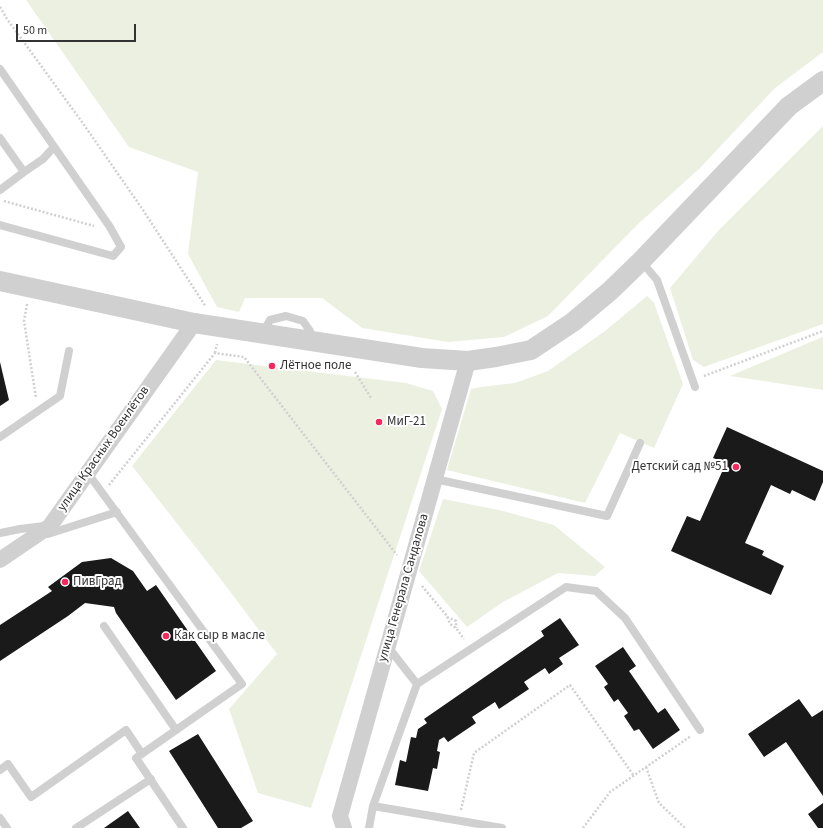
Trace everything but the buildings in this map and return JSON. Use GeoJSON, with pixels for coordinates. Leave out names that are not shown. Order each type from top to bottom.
{"type":"FeatureCollection","features":[{"type":"Feature","properties":{"kind":"street"},"geometry":{"type":"LineString","coordinates":[[0,281],[194,323],[422,358],[468,361],[531,350],[573,322],[610,291],[642,261],[789,106],[823,81]]}},
{"type":"Feature","properties":{"kind":"street","name":"улица Красных Военлётов"},"geometry":{"type":"LineString","coordinates":[[0,560],[50,526],[194,323]]}},
{"type":"Feature","properties":{"kind":"street","name":"улица Генерала Сандалова"},"geometry":{"type":"LineString","coordinates":[[340,824],[468,361]]}},
{"type":"Feature","properties":{"kind":"lane"},"geometry":{"type":"LineString","coordinates":[[0,69],[112,231],[121,247],[113,256],[0,225]]}},
{"type":"Feature","properties":{"kind":"lane"},"geometry":{"type":"LineString","coordinates":[[0,138],[24,172]]}},
{"type":"Feature","properties":{"kind":"lane"},"geometry":{"type":"LineString","coordinates":[[0,190],[43,159],[54,147]]}},
{"type":"Feature","properties":{"kind":"lane"},"geometry":{"type":"LineString","coordinates":[[642,261],[657,280],[694,384]]}},
{"type":"Feature","properties":{"kind":"lane"},"geometry":{"type":"LineString","coordinates":[[0,437],[60,396],[69,351]]}},
{"type":"Feature","properties":{"kind":"lane"},"geometry":{"type":"LineString","coordinates":[[435,480],[607,516],[640,443]]}},
{"type":"Feature","properties":{"kind":"lane"},"geometry":{"type":"LineString","coordinates":[[87,472],[242,684],[136,758],[183,828]]}},
{"type":"Feature","properties":{"kind":"lane"},"geometry":{"type":"LineString","coordinates":[[32,539],[117,512]]}},
{"type":"Feature","properties":{"kind":"lane"},"geometry":{"type":"LineString","coordinates":[[0,533],[20,528],[50,526]]}},
{"type":"Feature","properties":{"kind":"lane"},"geometry":{"type":"LineString","coordinates":[[369,828],[373,806],[417,684],[566,587],[596,591],[625,618],[700,730]]}},
{"type":"Feature","properties":{"kind":"lane"},"geometry":{"type":"LineString","coordinates":[[104,626],[176,730]]}},
{"type":"Feature","properties":{"kind":"lane"},"geometry":{"type":"LineString","coordinates":[[388,647],[417,684]]}},
{"type":"Feature","properties":{"kind":"lane"},"geometry":{"type":"LineString","coordinates":[[0,770],[8,764],[31,797],[126,730],[142,754]]}},
{"type":"Feature","properties":{"kind":"lane"},"geometry":{"type":"LineString","coordinates":[[76,828],[150,779]]}},
{"type":"Feature","properties":{"kind":"lane"},"geometry":{"type":"LineString","coordinates":[[373,806],[502,828]]}},
{"type":"Feature","properties":{"kind":"lane"},"geometry":{"type":"LineString","coordinates":[[0,818],[7,828]]}},
{"type":"Feature","properties":{"kind":"path"},"geometry":{"type":"LineString","coordinates":[[0,7],[7,19],[139,203],[207,309],[221,327],[215,353],[103,493]]}},
{"type":"Feature","properties":{"kind":"path"},"geometry":{"type":"LineString","coordinates":[[0,200],[112,231]]}},
{"type":"Feature","properties":{"kind":"path"},"geometry":{"type":"LineString","coordinates":[[29,288],[24,321],[35,394],[40,410]]}},
{"type":"Feature","properties":{"kind":"path"},"geometry":{"type":"LineString","coordinates":[[694,384],[705,376],[823,331]]}},
{"type":"Feature","properties":{"kind":"path"},"geometry":{"type":"LineString","coordinates":[[215,353],[244,357],[410,571],[447,616],[450,624],[456,628],[472,648]]}},
{"type":"Feature","properties":{"kind":"path"},"geometry":{"type":"LineString","coordinates":[[355,372],[371,398]]}},
{"type":"Feature","properties":{"kind":"path"},"geometry":{"type":"LineString","coordinates":[[447,616],[456,621],[456,628]]}},
{"type":"Feature","properties":{"kind":"path"},"geometry":{"type":"LineString","coordinates":[[458,821],[474,753],[570,685],[634,776]]}},
{"type":"Feature","properties":{"kind":"path"},"geometry":{"type":"LineString","coordinates":[[583,828],[610,792],[700,730]]}},
{"type":"Feature","properties":{"kind":"path"},"geometry":{"type":"LineString","coordinates":[[646,767],[659,803],[684,828]]}},
{"type":"Feature","properties":{"kind":"green space"},"geometry":{"type":"Polygon","coordinates":[[[26,0],[823,0],[823,52],[775,88],[700,168],[637,225],[548,316],[504,337],[448,342],[362,328],[322,298],[245,298],[239,312],[217,307],[188,254],[198,172],[129,147],[26,0]]]}},
{"type":"Feature","properties":{"kind":"green space"},"geometry":{"type":"Polygon","coordinates":[[[823,126],[823,324],[704,367],[693,360],[670,288],[718,231],[823,126]]]}},
{"type":"Feature","properties":{"kind":"green space"},"geometry":{"type":"Polygon","coordinates":[[[647,296],[654,303],[683,384],[654,448],[620,433],[585,503],[447,470],[471,389],[515,383],[548,371],[605,331],[647,296]]]}},
{"type":"Feature","properties":{"kind":"green space"},"geometry":{"type":"Polygon","coordinates":[[[823,337],[823,390],[730,376],[820,338],[823,337]]]}},
{"type":"Feature","properties":{"kind":"green space"},"geometry":{"type":"Polygon","coordinates":[[[216,360],[406,383],[433,391],[442,409],[311,808],[258,793],[229,709],[277,654],[132,466],[216,360]]]}},
{"type":"Feature","properties":{"kind":"green space"},"geometry":{"type":"Polygon","coordinates":[[[443,499],[499,510],[554,525],[605,567],[595,576],[558,573],[503,602],[467,627],[419,571],[443,499]]]}},
{"type":"Feature","properties":{"kind":"place","name":"Лётное поле"},"geometry":{"type":"Point","coordinates":[272,366]}},
{"type":"Feature","properties":{"kind":"place","name":"МиГ-21"},"geometry":{"type":"Point","coordinates":[379,422]}},
{"type":"Feature","properties":{"kind":"place","name":"Детский сад №51"},"geometry":{"type":"Point","coordinates":[736,467]}},
{"type":"Feature","properties":{"kind":"place","name":"ПивГрад"},"geometry":{"type":"Point","coordinates":[65,582]}},
{"type":"Feature","properties":{"kind":"place","name":"Как сыр в масле"},"geometry":{"type":"Point","coordinates":[166,636]}}]}
